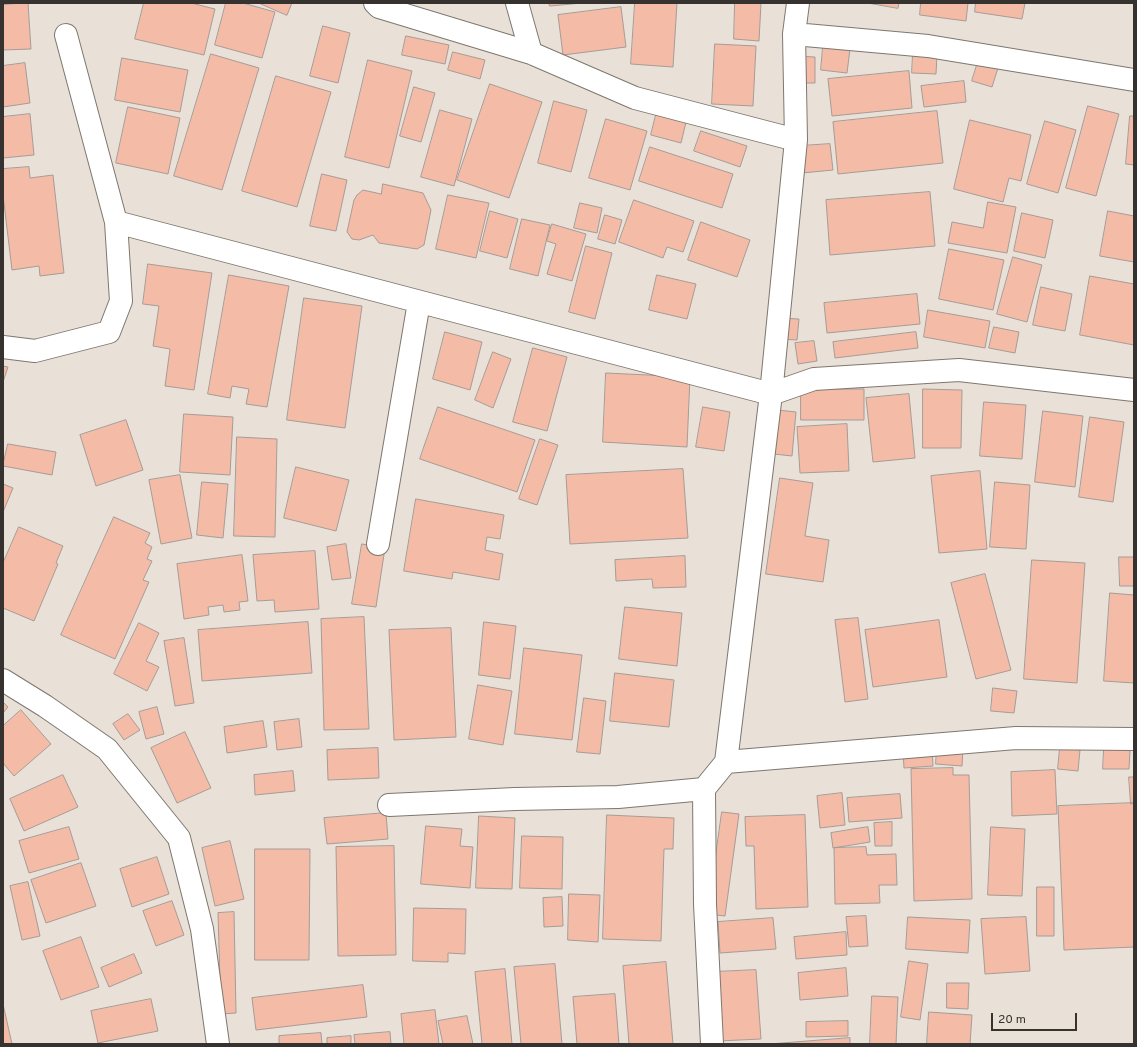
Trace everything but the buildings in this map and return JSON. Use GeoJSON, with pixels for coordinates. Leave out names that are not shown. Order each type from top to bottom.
{"type":"FeatureCollection","features":[{"type":"Feature","properties":{"kind":"street"},"geometry":{"type":"LineString","coordinates":[[375,3],[379,7],[531,53],[635,98],[796,140]]}},
{"type":"Feature","properties":{"kind":"street"},"geometry":{"type":"LineString","coordinates":[[517,3],[531,53]]}},
{"type":"Feature","properties":{"kind":"street"},"geometry":{"type":"LineString","coordinates":[[712,1044],[705,912],[704,789],[726,762],[771,394],[796,140],[794,34],[798,3]]}},
{"type":"Feature","properties":{"kind":"street"},"geometry":{"type":"LineString","coordinates":[[794,34],[928,46],[1134,80]]}},
{"type":"Feature","properties":{"kind":"street"},"geometry":{"type":"LineString","coordinates":[[3,347],[35,351],[109,332],[121,300],[116,222],[66,35]]}},
{"type":"Feature","properties":{"kind":"street"},"geometry":{"type":"LineString","coordinates":[[116,222],[771,394],[814,379],[959,370],[1134,390]]}},
{"type":"Feature","properties":{"kind":"street"},"geometry":{"type":"LineString","coordinates":[[378,544],[419,302]]}},
{"type":"Feature","properties":{"kind":"street"},"geometry":{"type":"LineString","coordinates":[[3,680],[45,706],[107,750],[179,838],[202,929],[218,1044]]}},
{"type":"Feature","properties":{"kind":"street"},"geometry":{"type":"LineString","coordinates":[[726,762],[1016,738],[1134,739]]}},
{"type":"Feature","properties":{"kind":"street"},"geometry":{"type":"LineString","coordinates":[[389,805],[515,799],[618,797],[704,789]]}}]}
